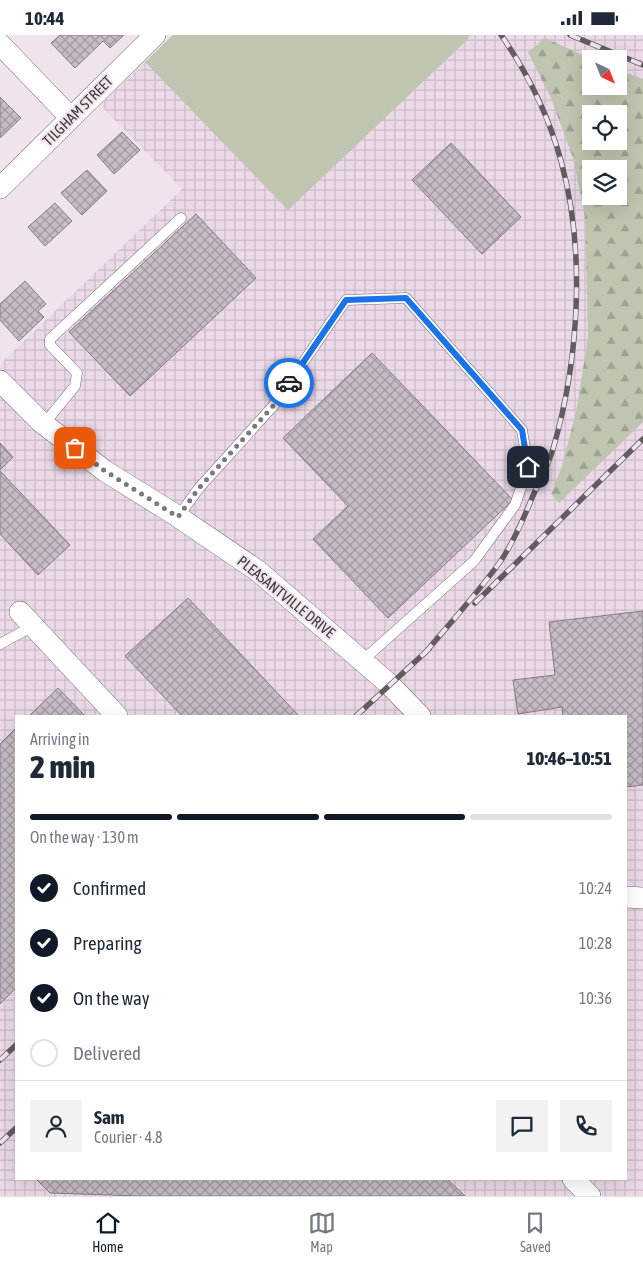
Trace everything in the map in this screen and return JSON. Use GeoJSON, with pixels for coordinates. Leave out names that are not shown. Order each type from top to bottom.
{"type":"FeatureCollection","features":[{"type":"Feature","properties":{"kind":"street","name":"TILGHAM STREET"},"geometry":{"type":"LineString","coordinates":[[0,188],[156,35]]}},
{"type":"Feature","properties":{"kind":"street"},"geometry":{"type":"LineString","coordinates":[[0,44],[71,118]]}},
{"type":"Feature","properties":{"kind":"street","name":"PLEASANTVILLE DRIVE"},"geometry":{"type":"LineString","coordinates":[[0,381],[44,424],[105,471],[258,571],[389,684],[419,715]]}},
{"type":"Feature","properties":{"kind":"street"},"geometry":{"type":"LineString","coordinates":[[27,619],[116,715]]}},
{"type":"Feature","properties":{"kind":"street"},"geometry":{"type":"LineString","coordinates":[[627,897],[643,898]]}},
{"type":"Feature","properties":{"kind":"street"},"geometry":{"type":"LineString","coordinates":[[574,1180],[590,1196]]}},
{"type":"Feature","properties":{"kind":"lane"},"geometry":{"type":"LineString","coordinates":[[44,424],[75,386],[77,373],[50,345],[50,339],[182,218]]}},
{"type":"Feature","properties":{"kind":"lane"},"geometry":{"type":"LineString","coordinates":[[178,517],[199,488],[274,405],[346,300],[406,298],[522,430],[528,467],[515,505],[474,561],[362,661]]}},
{"type":"Feature","properties":{"kind":"lane"},"geometry":{"type":"LineString","coordinates":[[0,644],[27,619]]}},
{"type":"Feature","properties":{"kind":"shaded area"},"geometry":{"type":"Polygon","coordinates":[[[173,35],[643,35],[643,1196],[0,1196],[0,364],[182,189],[100,105],[173,35]]]}},
{"type":"Feature","properties":{"kind":"green space"},"geometry":{"type":"Polygon","coordinates":[[[173,35],[470,35],[467,40],[288,210],[145,62],[173,35]]]}},
{"type":"Feature","properties":{"kind":"green space"},"geometry":{"type":"Polygon","coordinates":[[[545,38],[582,55],[582,95],[628,95],[628,73],[643,79],[643,422],[559,503],[551,494],[562,466],[576,412],[588,338],[585,216],[583,205],[627,205],[627,160],[582,160],[582,202],[573,158],[551,98],[528,52],[545,38]]]}},
{"type":"Feature","properties":{"kind":"building"},"geometry":{"type":"Polygon","coordinates":[[[60,35],[124,35],[110,48],[103,41],[75,68],[51,43],[60,35]]]}},
{"type":"Feature","properties":{"kind":"building"},"geometry":{"type":"Polygon","coordinates":[[[0,97],[21,118],[0,138],[0,97]]]}},
{"type":"Feature","properties":{"kind":"building"},"geometry":{"type":"Polygon","coordinates":[[[122,132],[140,150],[114,174],[97,155],[122,132]]]}},
{"type":"Feature","properties":{"kind":"building"},"geometry":{"type":"Polygon","coordinates":[[[451,143],[521,217],[482,254],[412,180],[451,143]]]}},
{"type":"Feature","properties":{"kind":"building"},"geometry":{"type":"Polygon","coordinates":[[[87,170],[107,191],[82,215],[61,193],[87,170]]]}},
{"type":"Feature","properties":{"kind":"building"},"geometry":{"type":"Polygon","coordinates":[[[55,203],[72,221],[45,246],[28,227],[55,203]]]}},
{"type":"Feature","properties":{"kind":"building"},"geometry":{"type":"Polygon","coordinates":[[[196,214],[256,278],[130,396],[69,332],[196,214]]]}},
{"type":"Feature","properties":{"kind":"building"},"geometry":{"type":"Polygon","coordinates":[[[25,281],[46,304],[38,311],[44,317],[19,341],[0,320],[0,304],[25,281]]]}},
{"type":"Feature","properties":{"kind":"building"},"geometry":{"type":"Polygon","coordinates":[[[372,353],[513,500],[388,618],[313,539],[348,506],[283,438],[372,353]]]}},
{"type":"Feature","properties":{"kind":"building"},"geometry":{"type":"Polygon","coordinates":[[[0,443],[13,457],[0,470],[0,443]]]}},
{"type":"Feature","properties":{"kind":"building"},"geometry":{"type":"Polygon","coordinates":[[[0,471],[70,545],[38,575],[0,534],[0,471]]]}},
{"type":"Feature","properties":{"kind":"building"},"geometry":{"type":"Polygon","coordinates":[[[188,598],[298,715],[181,715],[125,656],[188,598]]]}},
{"type":"Feature","properties":{"kind":"building"},"geometry":{"type":"Polygon","coordinates":[[[643,611],[643,785],[627,787],[627,715],[563,715],[562,707],[518,714],[513,680],[555,675],[549,622],[643,611]]]}},
{"type":"Feature","properties":{"kind":"building"},"geometry":{"type":"Polygon","coordinates":[[[58,688],[84,715],[30,715],[58,688]]]}},
{"type":"Feature","properties":{"kind":"building"},"geometry":{"type":"Polygon","coordinates":[[[15,729],[15,989],[0,1004],[0,744],[15,729]]]}},
{"type":"Feature","properties":{"kind":"building"},"geometry":{"type":"Polygon","coordinates":[[[37,1180],[448,1180],[465,1196],[140,1196],[50,1193],[37,1180]]]}},
{"type":"Feature","properties":{"kind":"railway"},"geometry":{"type":"LineString","coordinates":[[425,653],[491,574],[505,555],[517,531],[553,449],[562,415],[574,342],[576,305],[574,231],[561,161],[536,95],[520,64],[501,35]]}},
{"type":"Feature","properties":{"kind":"railway"},"geometry":{"type":"LineString","coordinates":[[570,35],[643,65]]}},
{"type":"Feature","properties":{"kind":"railway"},"geometry":{"type":"LineString","coordinates":[[475,603],[643,439]]}},
{"type":"Feature","properties":{"kind":"railway"},"geometry":{"type":"LineString","coordinates":[[357,715],[429,649]]}},
{"type":"Feature","properties":{"kind":"railway"},"geometry":{"type":"LineString","coordinates":[[0,1060],[15,1046]]}},
{"type":"Feature","properties":{"kind":"railway"},"geometry":{"type":"LineString","coordinates":[[0,1143],[15,1129]]}},
{"type":"Feature","properties":{"kind":"way so far"},"geometry":{"type":"LineString","coordinates":[[75,448],[105,471],[178,517],[199,488],[274,405],[289,383]]}},
{"type":"Feature","properties":{"kind":"route"},"geometry":{"type":"LineString","coordinates":[[289,383],[346,300],[406,298],[522,430],[528,467]]}}]}
